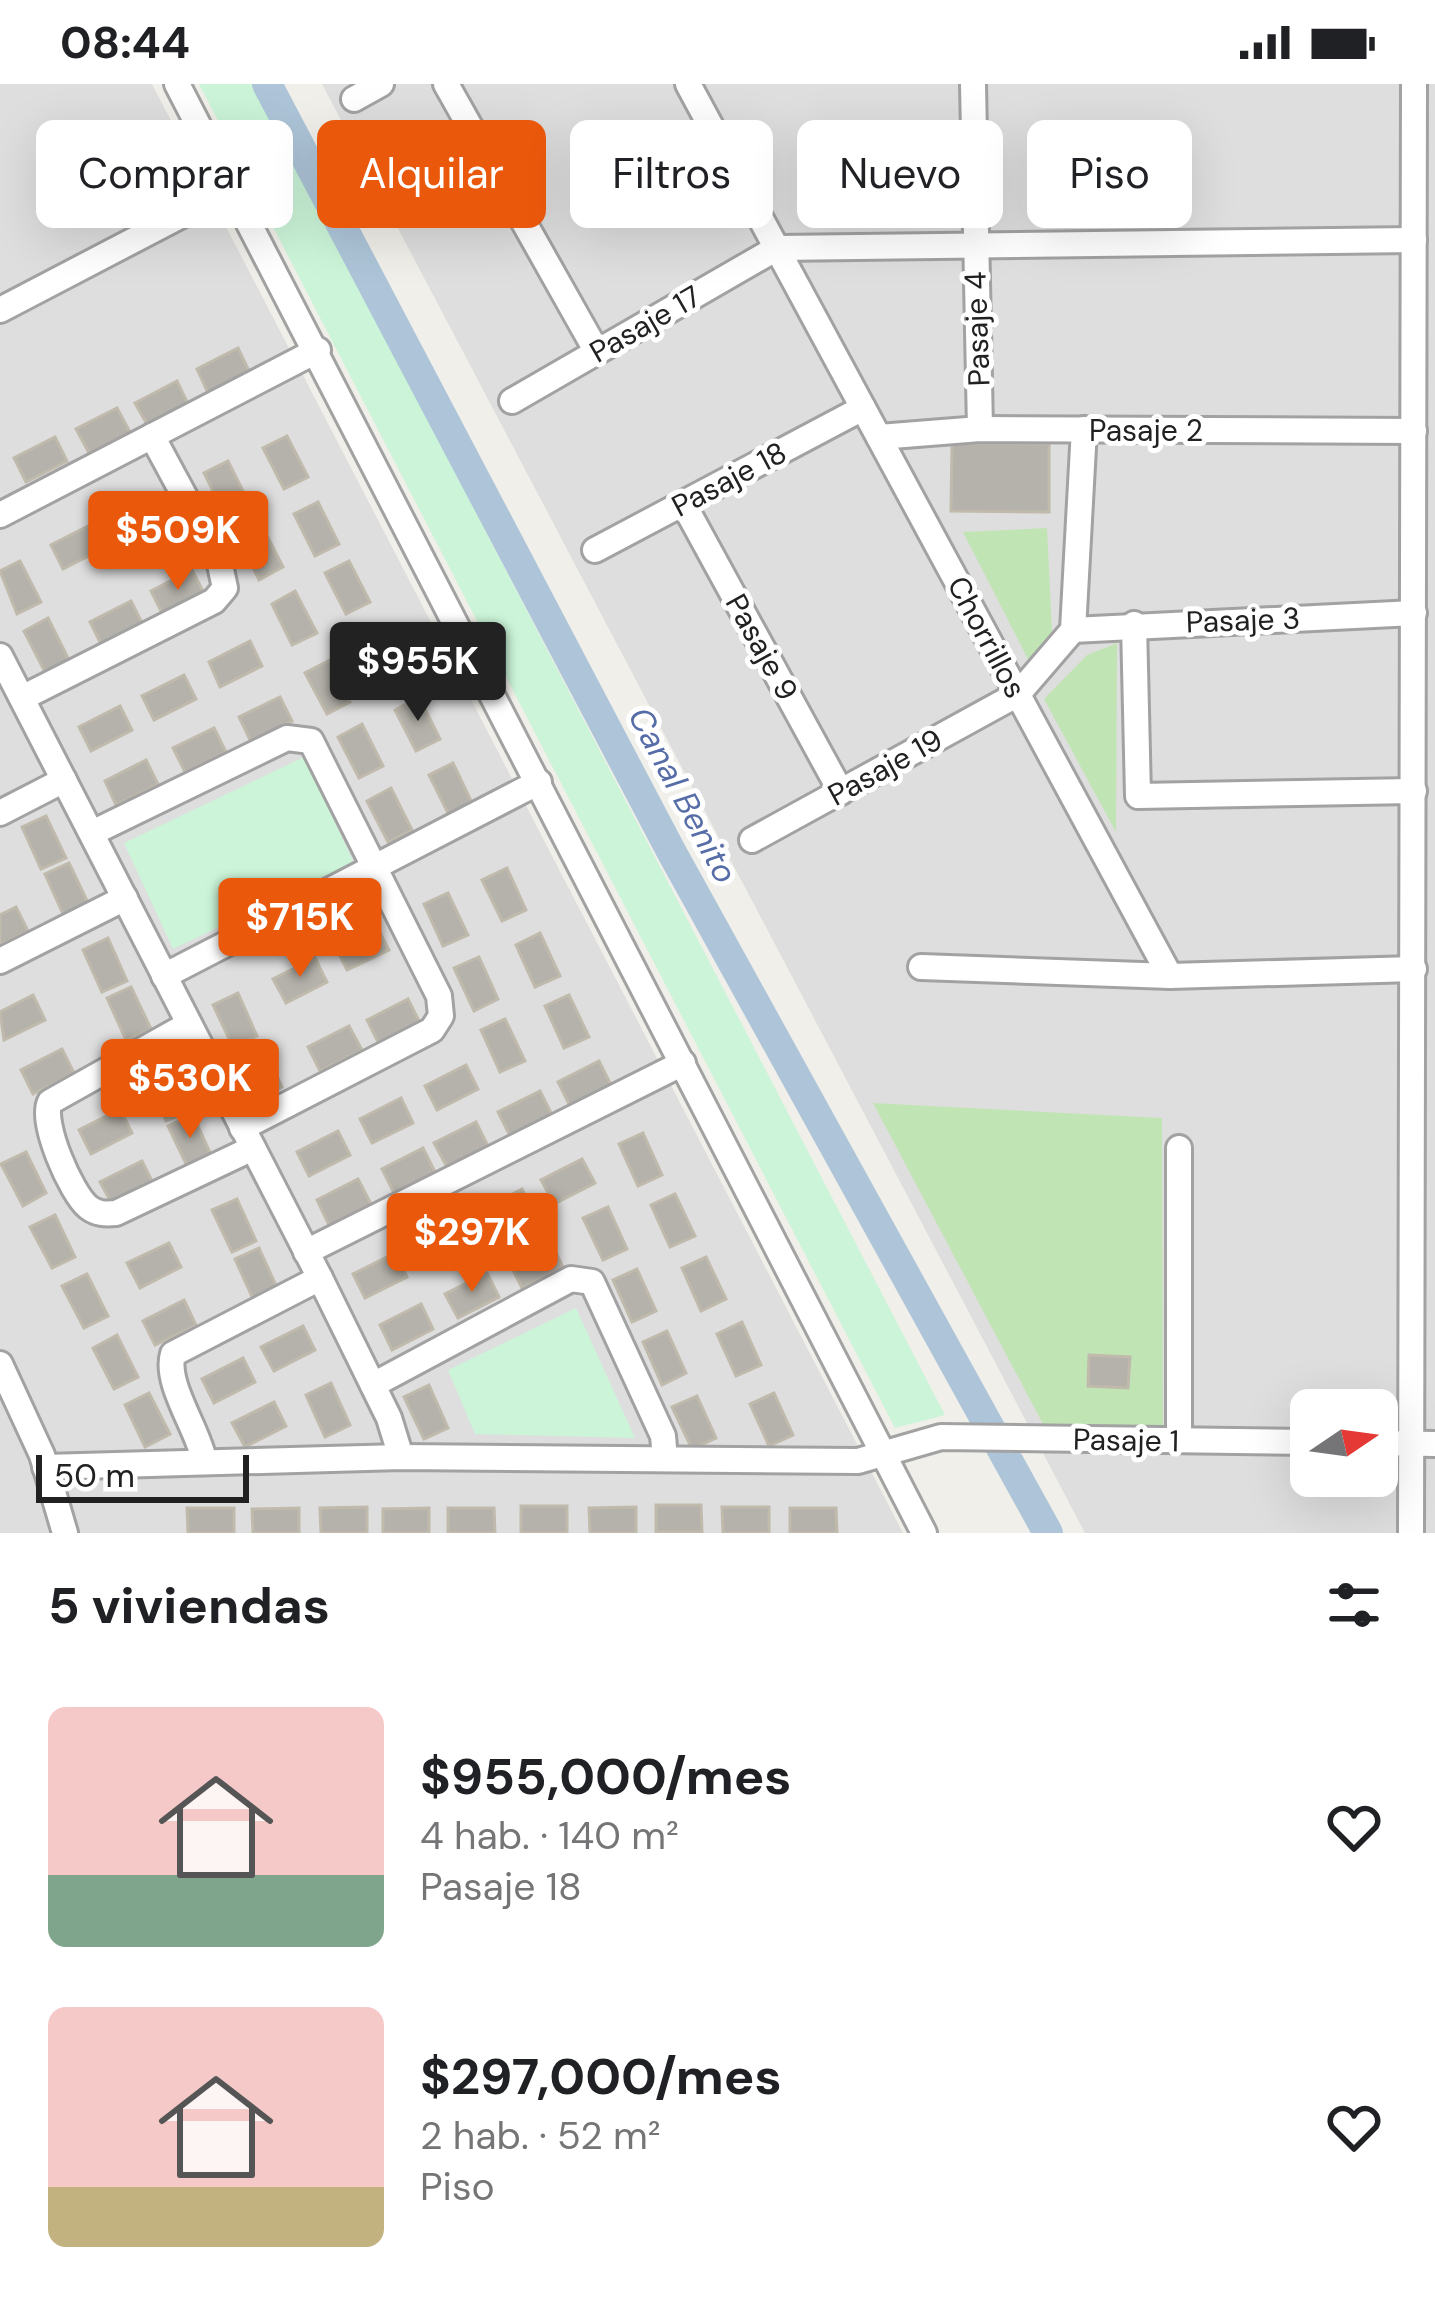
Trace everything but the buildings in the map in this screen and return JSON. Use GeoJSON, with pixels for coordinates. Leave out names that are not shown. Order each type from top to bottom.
{"type":"FeatureCollection","features":[{"type":"Feature","properties":{"kind":"street"},"geometry":{"type":"LineString","coordinates":[[177,84],[196,120]]}},
{"type":"Feature","properties":{"kind":"street"},"geometry":{"type":"LineString","coordinates":[[354,99],[381,84]]}},
{"type":"Feature","properties":{"kind":"street"},"geometry":{"type":"LineString","coordinates":[[446,84],[597,352]]}},
{"type":"Feature","properties":{"kind":"street","name":"Chorrillos"},"geometry":{"type":"LineString","coordinates":[[688,84],[1170,976]]}},
{"type":"Feature","properties":{"kind":"street","name":"Pasaje 4"},"geometry":{"type":"LineString","coordinates":[[973,84],[980,429]]}},
{"type":"Feature","properties":{"kind":"street"},"geometry":{"type":"LineString","coordinates":[[1412,1533],[1424,1444],[1424,1114],[1414,969],[1424,941],[1414,791],[1424,747],[1414,613],[1424,571],[1414,431],[1425,398],[1414,240],[1424,212],[1414,84]]}},
{"type":"Feature","properties":{"kind":"street"},"geometry":{"type":"LineString","coordinates":[[0,310],[156,228]]}},
{"type":"Feature","properties":{"kind":"street"},"geometry":{"type":"LineString","coordinates":[[253,228],[925,1533]]}},
{"type":"Feature","properties":{"kind":"street"},"geometry":{"type":"LineString","coordinates":[[777,248],[1414,240]]}},
{"type":"Feature","properties":{"kind":"street","name":"Pasaje 17"},"geometry":{"type":"LineString","coordinates":[[512,400],[777,248]]}},
{"type":"Feature","properties":{"kind":"street"},"geometry":{"type":"LineString","coordinates":[[0,515],[318,350]]}},
{"type":"Feature","properties":{"kind":"street","name":"Pasaje 18"},"geometry":{"type":"LineString","coordinates":[[595,550],[863,408]]}},
{"type":"Feature","properties":{"kind":"street","name":"Pasaje 2"},"geometry":{"type":"LineString","coordinates":[[879,437],[980,429],[1414,431]]}},
{"type":"Feature","properties":{"kind":"street"},"geometry":{"type":"LineString","coordinates":[[1018,694],[1073,630],[1084,429]]}},
{"type":"Feature","properties":{"kind":"street"},"geometry":{"type":"LineString","coordinates":[[22,698],[214,602],[225,588],[219,560],[152,436]]}},
{"type":"Feature","properties":{"kind":"street","name":"Pasaje 9"},"geometry":{"type":"LineString","coordinates":[[683,503],[841,792]]}},
{"type":"Feature","properties":{"kind":"street","name":"Pasaje 3"},"geometry":{"type":"LineString","coordinates":[[1073,630],[1414,613]]}},
{"type":"Feature","properties":{"kind":"street"},"geometry":{"type":"LineString","coordinates":[[1134,624],[1138,796],[1414,791]]}},
{"type":"Feature","properties":{"kind":"street"},"geometry":{"type":"LineString","coordinates":[[0,656],[320,1278],[373,1385],[401,1457]]}},
{"type":"Feature","properties":{"kind":"street","name":"Pasaje 19"},"geometry":{"type":"LineString","coordinates":[[752,840],[1018,694]]}},
{"type":"Feature","properties":{"kind":"street"},"geometry":{"type":"LineString","coordinates":[[92,833],[299,736],[311,741],[439,996],[438,1024],[116,1213],[100,1213],[82,1201],[46,1127],[50,1102],[189,1024]]}},
{"type":"Feature","properties":{"kind":"street"},"geometry":{"type":"LineString","coordinates":[[0,813],[64,780]]}},
{"type":"Feature","properties":{"kind":"street"},"geometry":{"type":"LineString","coordinates":[[164,976],[539,782]]}},
{"type":"Feature","properties":{"kind":"street"},"geometry":{"type":"LineString","coordinates":[[0,962],[125,898]]}},
{"type":"Feature","properties":{"kind":"street"},"geometry":{"type":"LineString","coordinates":[[921,967],[1170,976],[1414,969]]}},
{"type":"Feature","properties":{"kind":"street"},"geometry":{"type":"LineString","coordinates":[[306,1252],[683,1063]]}},
{"type":"Feature","properties":{"kind":"street"},"geometry":{"type":"LineString","coordinates":[[1179,1148],[1179,1440]]}},
{"type":"Feature","properties":{"kind":"street"},"geometry":{"type":"LineString","coordinates":[[373,1385],[571,1279],[584,1277],[592,1282],[663,1436],[665,1460]]}},
{"type":"Feature","properties":{"kind":"street"},"geometry":{"type":"LineString","coordinates":[[204,1460],[170,1369],[173,1354],[320,1278]]}},
{"type":"Feature","properties":{"kind":"street"},"geometry":{"type":"LineString","coordinates":[[0,1364],[45,1467],[65,1533]]}},
{"type":"Feature","properties":{"kind":"street","name":"Pasaje 1"},"geometry":{"type":"LineString","coordinates":[[45,1467],[401,1457],[857,1461],[941,1437],[1290,1442]]}},
{"type":"Feature","properties":{"kind":"shaded area"},"geometry":{"type":"Polygon","coordinates":[[[0,84],[152,84],[171,120],[36,120],[36,228],[227,228],[903,1533],[0,1533],[0,84]]]}},
{"type":"Feature","properties":{"kind":"shaded area"},"geometry":{"type":"Polygon","coordinates":[[[322,84],[1435,84],[1435,1533],[1085,1533],[398,228],[546,228],[546,120],[341,120],[322,84]]]}},
{"type":"Feature","properties":{"kind":"green space"},"geometry":{"type":"Polygon","coordinates":[[[199,84],[253,84],[272,120],[218,120],[199,84]]]}},
{"type":"Feature","properties":{"kind":"green space"},"geometry":{"type":"Polygon","coordinates":[[[293,161],[317,207],[317,228],[328,228],[945,1415],[895,1428],[274,228],[293,228],[293,161]]]}},
{"type":"Feature","properties":{"kind":"green space"},"geometry":{"type":"Polygon","coordinates":[[[1047,528],[1052,632],[1029,661],[963,532],[1047,528]]]}},
{"type":"Feature","properties":{"kind":"green space"},"geometry":{"type":"Polygon","coordinates":[[[1117,643],[1116,832],[1044,699],[1087,655],[1117,643]]]}},
{"type":"Feature","properties":{"kind":"green space"},"geometry":{"type":"Polygon","coordinates":[[[304,757],[354,863],[173,949],[124,843],[304,757]]]}},
{"type":"Feature","properties":{"kind":"green space"},"geometry":{"type":"Polygon","coordinates":[[[873,1103],[1162,1118],[1163,1429],[1044,1426],[873,1103]]]}},
{"type":"Feature","properties":{"kind":"green space"},"geometry":{"type":"Polygon","coordinates":[[[576,1308],[635,1438],[475,1434],[448,1370],[576,1308]]]}},
{"type":"Feature","properties":{"kind":"waterway","name":"Canal Benito"},"geometry":{"type":"LineString","coordinates":[[267,84],[671,851],[1048,1533]]}}]}
